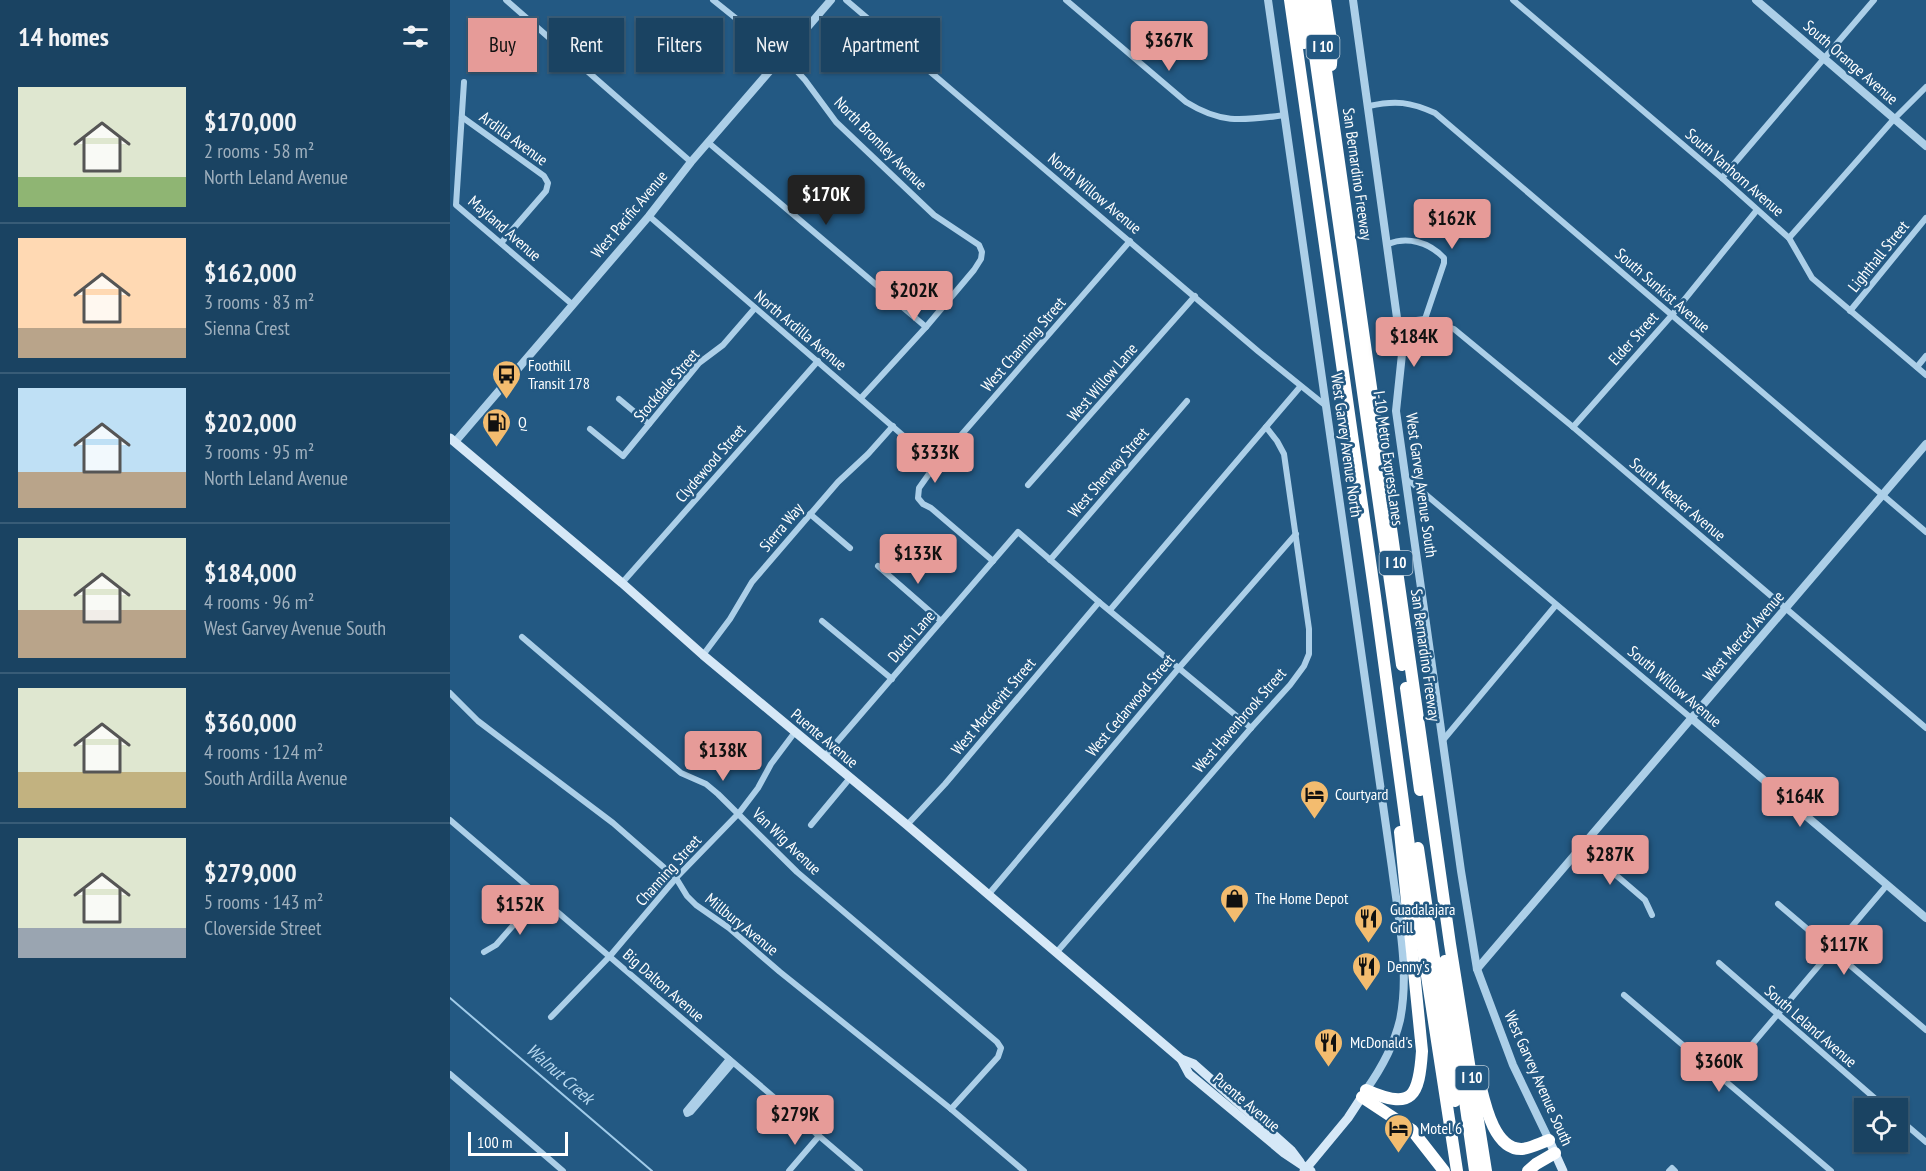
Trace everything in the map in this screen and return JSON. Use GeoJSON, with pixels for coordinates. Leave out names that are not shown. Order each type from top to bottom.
{"type":"FeatureCollection","features":[{"type":"Feature","properties":{"kind":"highway"},"geometry":{"type":"LineString","coordinates":[[1284,0],[1292,15]]}},
{"type":"Feature","properties":{"kind":"highway","name":"I 10"},"geometry":{"type":"LineString","coordinates":[[1290,0],[1425,963],[1457,1171]]}},
{"type":"Feature","properties":{"kind":"highway","name":"I-10 Metro ExpressLanes"},"geometry":{"type":"LineString","coordinates":[[1298,0],[1465,1171]]}},
{"type":"Feature","properties":{"kind":"highway","name":"I-10 Metro ExpressLanes"},"geometry":{"type":"LineString","coordinates":[[1307,0],[1475,1171]]}},
{"type":"Feature","properties":{"kind":"highway","name":"San Bernardino Freeway"},"geometry":{"type":"LineString","coordinates":[[1316,0],[1457,984],[1486,1171]]}},
{"type":"Feature","properties":{"kind":"highway"},"geometry":{"type":"LineString","coordinates":[[1325,0],[1332,47],[1330,93]]}},
{"type":"Feature","properties":{"kind":"highway"},"geometry":{"type":"LineString","coordinates":[[1364,1093],[1394,1101],[1402,1099],[1417,1088],[1420,1078],[1422,1051],[1400,837],[1404,804]]}},
{"type":"Feature","properties":{"kind":"highway"},"geometry":{"type":"LineString","coordinates":[[1457,984],[1483,1094],[1495,1131],[1515,1148],[1532,1147],[1549,1140]]}},
{"type":"Feature","properties":{"kind":"highway"},"geometry":{"type":"LineString","coordinates":[[1364,1093],[1412,1130],[1443,1171]]}},
{"type":"Feature","properties":{"kind":"highway"},"geometry":{"type":"LineString","coordinates":[[1528,1171],[1555,1153]]}},
{"type":"Feature","properties":{"kind":"main road","name":"Puente Avenue"},"geometry":{"type":"LineString","coordinates":[[452,442],[622,583],[703,655],[907,825],[1181,1059],[1194,1064],[1291,1150],[1306,1168]]}},
{"type":"Feature","properties":{"kind":"main road"},"geometry":{"type":"LineString","coordinates":[[1306,1168],[1348,1118],[1364,1093]]}},
{"type":"Feature","properties":{"kind":"main road","name":"West Garvey Avenue South"},"geometry":{"type":"LineString","coordinates":[[1549,1140],[1563,1171]]}},
{"type":"Feature","properties":{"kind":"street"},"geometry":{"type":"LineString","coordinates":[[506,0],[692,162]]}},
{"type":"Feature","properties":{"kind":"street","name":"North Bromley Avenue"},"geometry":{"type":"LineString","coordinates":[[713,0],[735,18]]}},
{"type":"Feature","properties":{"kind":"street","name":"West Pacific Avenue"},"geometry":{"type":"LineString","coordinates":[[809,27],[831,0]]}},
{"type":"Feature","properties":{"kind":"street","name":"North Willow Avenue"},"geometry":{"type":"LineString","coordinates":[[846,0],[1300,387],[1326,406]]}},
{"type":"Feature","properties":{"kind":"street"},"geometry":{"type":"LineString","coordinates":[[1066,0],[1186,102],[1203,112],[1214,117],[1242,120],[1285,115]]}},
{"type":"Feature","properties":{"kind":"street","name":"West Garvey Avenue North"},"geometry":{"type":"LineString","coordinates":[[1268,0],[1403,962],[1400,1020],[1391,1049],[1364,1093]]}},
{"type":"Feature","properties":{"kind":"street","name":"West Garvey Avenue South"},"geometry":{"type":"LineString","coordinates":[[1353,0],[1399,322],[1402,354],[1396,411],[1477,969],[1513,1065],[1549,1140]]}},
{"type":"Feature","properties":{"kind":"street","name":"South Vanhorn Avenue"},"geometry":{"type":"LineString","coordinates":[[1513,0],[1789,238],[1812,278],[1926,375]]}},
{"type":"Feature","properties":{"kind":"street","name":"South Orange Avenue"},"geometry":{"type":"LineString","coordinates":[[1756,0],[1926,146]]}},
{"type":"Feature","properties":{"kind":"street"},"geometry":{"type":"LineString","coordinates":[[1722,178],[1874,0]]}},
{"type":"Feature","properties":{"kind":"street","name":"West Pacific Avenue"},"geometry":{"type":"LineString","coordinates":[[452,442],[573,305],[692,162],[771,72]]}},
{"type":"Feature","properties":{"kind":"street","name":"North Bromley Avenue"},"geometry":{"type":"LineString","coordinates":[[798,72],[836,122],[934,215],[979,245],[982,252],[981,259],[974,270],[926,327]]}},
{"type":"Feature","properties":{"kind":"street","name":"Mayland Avenue"},"geometry":{"type":"LineString","coordinates":[[464,82],[456,205],[573,305]]}},
{"type":"Feature","properties":{"kind":"street"},"geometry":{"type":"LineString","coordinates":[[1789,238],[1894,119],[1926,87]]}},
{"type":"Feature","properties":{"kind":"street","name":"South Sunkist Avenue"},"geometry":{"type":"LineString","coordinates":[[1369,106],[1388,101],[1412,105],[1435,113],[1926,532]]}},
{"type":"Feature","properties":{"kind":"street","name":"Ardilla Avenue"},"geometry":{"type":"LineString","coordinates":[[462,117],[544,176],[548,183],[546,191],[501,243]]}},
{"type":"Feature","properties":{"kind":"street"},"geometry":{"type":"LineString","coordinates":[[710,144],[926,327],[861,398]]}},
{"type":"Feature","properties":{"kind":"street","name":"Elder Street"},"geometry":{"type":"LineString","coordinates":[[1573,427],[1672,315],[1757,210]]}},
{"type":"Feature","properties":{"kind":"street","name":"North Ardilla Avenue"},"geometry":{"type":"LineString","coordinates":[[649,216],[936,464]]}},
{"type":"Feature","properties":{"kind":"street","name":"Lighthall Street"},"geometry":{"type":"LineString","coordinates":[[1850,311],[1926,218]]}},
{"type":"Feature","properties":{"kind":"street"},"geometry":{"type":"LineString","coordinates":[[1388,244],[1399,240],[1419,242],[1443,258],[1444,263],[1425,319]]}},
{"type":"Feature","properties":{"kind":"street","name":"West Channing Street"},"geometry":{"type":"LineString","coordinates":[[936,464],[1130,241]]}},
{"type":"Feature","properties":{"kind":"street","name":"West Willow Lane"},"geometry":{"type":"LineString","coordinates":[[1028,485],[1195,296]]}},
{"type":"Feature","properties":{"kind":"street","name":"Stockdale Street"},"geometry":{"type":"LineString","coordinates":[[590,429],[624,456],[699,363],[723,345],[755,308]]}},
{"type":"Feature","properties":{"kind":"street","name":"South Meeker Avenue"},"geometry":{"type":"LineString","coordinates":[[1399,322],[1425,319],[1454,329],[1573,427],[1926,728]]}},
{"type":"Feature","properties":{"kind":"street"},"geometry":{"type":"LineString","coordinates":[[1917,367],[1926,356]]}},
{"type":"Feature","properties":{"kind":"street","name":"Clydewood Street"},"geometry":{"type":"LineString","coordinates":[[622,583],[818,361]]}},
{"type":"Feature","properties":{"kind":"street"},"geometry":{"type":"LineString","coordinates":[[1110,610],[1300,387]]}},
{"type":"Feature","properties":{"kind":"street"},"geometry":{"type":"LineString","coordinates":[[619,399],[649,424]]}},
{"type":"Feature","properties":{"kind":"street","name":"West Sherway Street"},"geometry":{"type":"LineString","coordinates":[[1050,560],[1187,401]]}},
{"type":"Feature","properties":{"kind":"street","name":"Sierra Way"},"geometry":{"type":"LineString","coordinates":[[703,655],[730,619],[752,582],[810,514],[893,426]]}},
{"type":"Feature","properties":{"kind":"street","name":"West Havenbrook Street"},"geometry":{"type":"LineString","coordinates":[[1056,952],[1290,684],[1304,666],[1309,654],[1309,629],[1284,454],[1266,427]]}},
{"type":"Feature","properties":{"kind":"street","name":"West Merced Avenue"},"geometry":{"type":"LineString","coordinates":[[1477,969],[1926,444]]}},
{"type":"Feature","properties":{"kind":"street"},"geometry":{"type":"LineString","coordinates":[[936,464],[918,488],[918,498],[993,561]]}},
{"type":"Feature","properties":{"kind":"street","name":"South Willow Avenue"},"geometry":{"type":"LineString","coordinates":[[1405,477],[1926,918]]}},
{"type":"Feature","properties":{"kind":"street"},"geometry":{"type":"LineString","coordinates":[[810,514],[850,548]]}},
{"type":"Feature","properties":{"kind":"street","name":"Dutch Lane"},"geometry":{"type":"LineString","coordinates":[[824,757],[1018,532],[1050,560]]}},
{"type":"Feature","properties":{"kind":"street","name":"West Cedarwood Street"},"geometry":{"type":"LineString","coordinates":[[988,895],[1178,669],[1296,534]]}},
{"type":"Feature","properties":{"kind":"street"},"geometry":{"type":"LineString","coordinates":[[1050,560],[1251,728]]}},
{"type":"Feature","properties":{"kind":"street"},"geometry":{"type":"LineString","coordinates":[[878,566],[941,621]]}},
{"type":"Feature","properties":{"kind":"street","name":"West Macdevitt Street"},"geometry":{"type":"LineString","coordinates":[[907,825],[1099,602]]}},
{"type":"Feature","properties":{"kind":"street"},"geometry":{"type":"LineString","coordinates":[[1444,739],[1557,604]]}},
{"type":"Feature","properties":{"kind":"street"},"geometry":{"type":"LineString","coordinates":[[822,621],[891,680]]}},
{"type":"Feature","properties":{"kind":"street","name":"Van Wig Avenue"},"geometry":{"type":"LineString","coordinates":[[522,637],[681,773],[706,784],[739,813],[797,872],[997,1042],[1001,1048],[998,1058],[951,1109]]}},
{"type":"Feature","properties":{"kind":"street","name":"Millbury Avenue"},"geometry":{"type":"LineString","coordinates":[[450,693],[478,721],[606,817],[676,878],[687,896],[696,905],[729,928],[1024,1171]]}},
{"type":"Feature","properties":{"kind":"street","name":"Channing Street"},"geometry":{"type":"LineString","coordinates":[[551,1017],[610,956],[676,878],[739,813],[795,732]]}},
{"type":"Feature","properties":{"kind":"street"},"geometry":{"type":"LineString","coordinates":[[811,825],[850,778]]}},
{"type":"Feature","properties":{"kind":"street","name":"Big Dalton Avenue"},"geometry":{"type":"LineString","coordinates":[[450,820],[860,1171]]}},
{"type":"Feature","properties":{"kind":"street"},"geometry":{"type":"LineString","coordinates":[[1582,846],[1645,900],[1652,915]]}},
{"type":"Feature","properties":{"kind":"street"},"geometry":{"type":"LineString","coordinates":[[1722,1080],[1887,885]]}},
{"type":"Feature","properties":{"kind":"street"},"geometry":{"type":"LineString","coordinates":[[484,952],[496,945],[538,897]]}},
{"type":"Feature","properties":{"kind":"street"},"geometry":{"type":"LineString","coordinates":[[1778,904],[1926,1030]]}},
{"type":"Feature","properties":{"kind":"street","name":"South Leland Avenue"},"geometry":{"type":"LineString","coordinates":[[1719,963],[1874,1098]]}},
{"type":"Feature","properties":{"kind":"street"},"geometry":{"type":"LineString","coordinates":[[1624,995],[1831,1171]]}},
{"type":"Feature","properties":{"kind":"street"},"geometry":{"type":"LineString","coordinates":[[731,1061],[691,1112],[687,1114],[686,1111],[731,1061]]}},
{"type":"Feature","properties":{"kind":"street"},"geometry":{"type":"LineString","coordinates":[[450,1074],[563,1171]]}},
{"type":"Feature","properties":{"kind":"street"},"geometry":{"type":"LineString","coordinates":[[1908,1127],[1926,1142]]}},
{"type":"Feature","properties":{"kind":"street"},"geometry":{"type":"LineString","coordinates":[[789,1171],[819,1136]]}},
{"type":"Feature","properties":{"kind":"waterway","name":"Walnut Creek"},"geometry":{"type":"LineString","coordinates":[[450,998],[652,1171]]}},
{"type":"Feature","properties":{"kind":"place","name":"Foothill Transit 178"},"geometry":{"type":"Point","coordinates":[507,400]}},
{"type":"Feature","properties":{"kind":"place","name":"Q"},"geometry":{"type":"Point","coordinates":[497,448]}},
{"type":"Feature","properties":{"kind":"place","name":"Courtyard"},"geometry":{"type":"Point","coordinates":[1314,820]}},
{"type":"Feature","properties":{"kind":"place","name":"The Home Depot"},"geometry":{"type":"Point","coordinates":[1234,924]}},
{"type":"Feature","properties":{"kind":"place","name":"Guadalajara Grill"},"geometry":{"type":"Point","coordinates":[1369,944]}},
{"type":"Feature","properties":{"kind":"place","name":"Denny's"},"geometry":{"type":"Point","coordinates":[1366,992]}},
{"type":"Feature","properties":{"kind":"place","name":"McDonald's"},"geometry":{"type":"Point","coordinates":[1329,1068]}},
{"type":"Feature","properties":{"kind":"place","name":"Motel 6"},"geometry":{"type":"Point","coordinates":[1399,1154]}}]}
